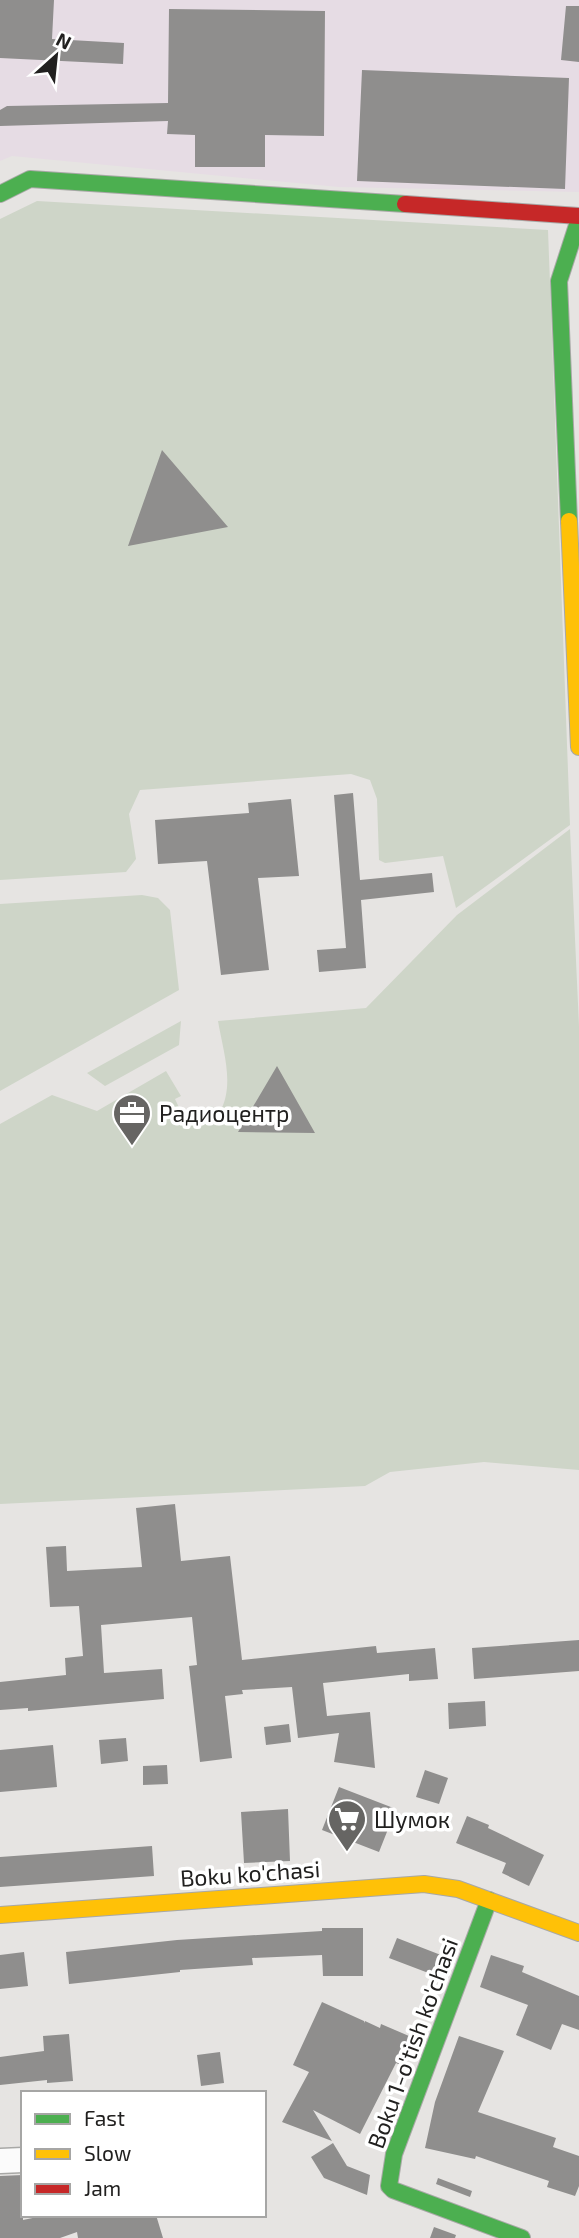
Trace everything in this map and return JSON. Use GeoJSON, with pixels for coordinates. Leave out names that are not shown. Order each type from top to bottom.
{"type":"FeatureCollection","features":[{"type":"Feature","properties":{"kind":"street"},"geometry":{"type":"LineString","coordinates":[[0,194],[30,179],[579,217],[559,281],[579,747]]}},
{"type":"Feature","properties":{"kind":"street","name":"Boku ko'chasi"},"geometry":{"type":"LineString","coordinates":[[0,1915],[390,1885],[441,1886],[489,1900],[579,1933]]}},
{"type":"Feature","properties":{"kind":"street","name":"Boku 1-o'tish ko'chasi"},"geometry":{"type":"LineString","coordinates":[[489,1900],[394,2154],[389,2186],[393,2190],[522,2238]]}},
{"type":"Feature","properties":{"kind":"street"},"geometry":{"type":"LineString","coordinates":[[0,2161],[21,2160]]}},
{"type":"Feature","properties":{"kind":"shaded area"},"geometry":{"type":"Polygon","coordinates":[[[0,0],[579,0],[579,192],[339,187],[12,156],[0,161],[0,0]]]}},
{"type":"Feature","properties":{"kind":"shaded area"},"geometry":{"type":"Polygon","coordinates":[[[37,201],[548,230],[570,825],[456,908],[443,856],[385,863],[379,860],[377,799],[370,780],[351,774],[140,790],[129,814],[136,859],[126,872],[0,880],[0,219],[37,201]]]}},
{"type":"Feature","properties":{"kind":"shaded area"},"geometry":{"type":"Polygon","coordinates":[[[570,829],[579,1026],[579,1470],[484,1462],[390,1472],[365,1486],[0,1504],[0,1124],[52,1095],[97,1111],[166,1071],[181,1096],[175,1099],[184,1118],[211,1106],[220,1112],[227,1090],[227,1079],[218,1021],[366,1008],[457,915],[570,829]]]}},
{"type":"Feature","properties":{"kind":"shaded area"},"geometry":{"type":"Polygon","coordinates":[[[142,895],[158,898],[170,910],[179,990],[0,1091],[0,904],[142,895]]]}},
{"type":"Feature","properties":{"kind":"shaded area"},"geometry":{"type":"Polygon","coordinates":[[[181,1021],[179,1045],[105,1086],[87,1073],[181,1021]]]}},
{"type":"Feature","properties":{"kind":"building"},"geometry":{"type":"Polygon","coordinates":[[[0,0],[54,0],[52,39],[124,43],[123,64],[0,58],[0,0]]]}},
{"type":"Feature","properties":{"kind":"building"},"geometry":{"type":"Polygon","coordinates":[[[566,6],[579,6],[579,62],[561,60],[566,6]]]}},
{"type":"Feature","properties":{"kind":"building"},"geometry":{"type":"Polygon","coordinates":[[[169,9],[325,11],[324,136],[265,135],[265,167],[195,167],[195,135],[167,134],[168,121],[0,126],[0,110],[7,106],[168,103],[169,9]]]}},
{"type":"Feature","properties":{"kind":"building"},"geometry":{"type":"Polygon","coordinates":[[[362,70],[569,78],[565,189],[357,181],[362,70]]]}},
{"type":"Feature","properties":{"kind":"building"},"geometry":{"type":"Polygon","coordinates":[[[162,450],[228,527],[128,546],[162,450]]]}},
{"type":"Feature","properties":{"kind":"building"},"geometry":{"type":"Polygon","coordinates":[[[353,793],[360,880],[432,873],[434,892],[361,900],[366,968],[319,972],[317,950],[346,948],[334,795],[353,793]]]}},
{"type":"Feature","properties":{"kind":"building"},"geometry":{"type":"Polygon","coordinates":[[[291,799],[299,876],[258,878],[269,970],[221,975],[207,861],[158,864],[155,820],[249,813],[248,803],[291,799]]]}},
{"type":"Feature","properties":{"kind":"building"},"geometry":{"type":"Polygon","coordinates":[[[277,1066],[315,1133],[238,1132],[277,1066]]]}},
{"type":"Feature","properties":{"kind":"building"},"geometry":{"type":"Polygon","coordinates":[[[175,1504],[181,1561],[230,1556],[242,1660],[376,1646],[377,1653],[435,1648],[438,1679],[409,1681],[409,1674],[323,1683],[327,1716],[370,1712],[375,1768],[334,1762],[339,1733],[298,1738],[292,1687],[242,1690],[243,1694],[225,1696],[232,1758],[200,1762],[189,1666],[197,1665],[192,1617],[101,1625],[104,1673],[162,1669],[164,1699],[28,1711],[28,1708],[0,1710],[0,1682],[66,1675],[65,1658],[83,1656],[79,1606],[50,1607],[46,1547],[66,1546],[67,1571],[142,1567],[136,1508],[175,1504]]]}},
{"type":"Feature","properties":{"kind":"building"},"geometry":{"type":"Polygon","coordinates":[[[579,1640],[579,1671],[474,1679],[472,1648],[579,1640]]]}},
{"type":"Feature","properties":{"kind":"building"},"geometry":{"type":"Polygon","coordinates":[[[485,1701],[486,1726],[449,1729],[448,1703],[485,1701]]]}},
{"type":"Feature","properties":{"kind":"building"},"geometry":{"type":"Polygon","coordinates":[[[289,1724],[291,1742],[266,1745],[264,1727],[289,1724]]]}},
{"type":"Feature","properties":{"kind":"building"},"geometry":{"type":"Polygon","coordinates":[[[126,1738],[128,1761],[101,1764],[99,1740],[126,1738]]]}},
{"type":"Feature","properties":{"kind":"building"},"geometry":{"type":"Polygon","coordinates":[[[53,1745],[57,1787],[0,1792],[0,1750],[53,1745]]]}},
{"type":"Feature","properties":{"kind":"building"},"geometry":{"type":"Polygon","coordinates":[[[167,1765],[168,1784],[143,1785],[143,1766],[167,1765]]]}},
{"type":"Feature","properties":{"kind":"building"},"geometry":{"type":"Polygon","coordinates":[[[425,1770],[448,1778],[439,1804],[416,1797],[425,1770]]]}},
{"type":"Feature","properties":{"kind":"building"},"geometry":{"type":"Polygon","coordinates":[[[339,1787],[396,1809],[379,1852],[322,1830],[339,1787]]]}},
{"type":"Feature","properties":{"kind":"building"},"geometry":{"type":"Polygon","coordinates":[[[288,1809],[290,1861],[244,1863],[241,1812],[288,1809]]]}},
{"type":"Feature","properties":{"kind":"building"},"geometry":{"type":"Polygon","coordinates":[[[467,1816],[544,1855],[529,1886],[502,1873],[506,1863],[456,1843],[467,1816]]]}},
{"type":"Feature","properties":{"kind":"building"},"geometry":{"type":"Polygon","coordinates":[[[152,1846],[154,1876],[0,1887],[0,1857],[152,1846]]]}},
{"type":"Feature","properties":{"kind":"building"},"geometry":{"type":"Polygon","coordinates":[[[322,1928],[363,1928],[363,1976],[323,1976],[322,1955],[252,1958],[253,1965],[180,1970],[69,1984],[66,1952],[177,1940],[322,1931],[322,1928]]]}},
{"type":"Feature","properties":{"kind":"building"},"geometry":{"type":"Polygon","coordinates":[[[397,1938],[446,1957],[439,1977],[389,1958],[397,1938]]]}},
{"type":"Feature","properties":{"kind":"building"},"geometry":{"type":"Polygon","coordinates":[[[24,1952],[28,1986],[0,1989],[0,1955],[24,1952]]]}},
{"type":"Feature","properties":{"kind":"building"},"geometry":{"type":"Polygon","coordinates":[[[491,1955],[524,1966],[522,1972],[579,1996],[579,2030],[562,2024],[551,2050],[516,2035],[528,2005],[480,1987],[491,1955]]]}},
{"type":"Feature","properties":{"kind":"building"},"geometry":{"type":"Polygon","coordinates":[[[322,2002],[364,2023],[365,2021],[380,2028],[381,2024],[416,2039],[405,2067],[396,2063],[360,2134],[313,2110],[332,2141],[282,2122],[309,2072],[293,2065],[322,2002]]]}},
{"type":"Feature","properties":{"kind":"building"},"geometry":{"type":"Polygon","coordinates":[[[69,2034],[73,2081],[47,2083],[47,2080],[0,2085],[0,2057],[44,2051],[43,2036],[69,2034]]]}},
{"type":"Feature","properties":{"kind":"building"},"geometry":{"type":"Polygon","coordinates":[[[459,2036],[504,2051],[478,2112],[556,2138],[553,2147],[579,2156],[579,2186],[575,2196],[547,2187],[549,2181],[476,2156],[475,2159],[425,2148],[435,2102],[459,2036]]]}},
{"type":"Feature","properties":{"kind":"building"},"geometry":{"type":"Polygon","coordinates":[[[220,2052],[224,2083],[201,2086],[197,2055],[220,2052]]]}},
{"type":"Feature","properties":{"kind":"building"},"geometry":{"type":"Polygon","coordinates":[[[333,2143],[347,2166],[370,2175],[367,2195],[324,2178],[311,2157],[333,2143]]]}},
{"type":"Feature","properties":{"kind":"building"},"geometry":{"type":"Polygon","coordinates":[[[21,2175],[23,2220],[37,2217],[157,2217],[163,2238],[78,2238],[77,2232],[60,2238],[0,2238],[0,2176],[21,2175]]]}},
{"type":"Feature","properties":{"kind":"building"},"geometry":{"type":"Polygon","coordinates":[[[438,2178],[472,2191],[470,2197],[436,2184],[438,2178]]]}},
{"type":"Feature","properties":{"kind":"building"},"geometry":{"type":"Polygon","coordinates":[[[434,2227],[456,2235],[455,2238],[430,2238],[434,2227]]]}},
{"type":"Feature","properties":{"kind":"traffic: fast"},"geometry":{"type":"LineString","coordinates":[[0,194],[30,179],[405,204]]}},
{"type":"Feature","properties":{"kind":"traffic: fast"},"geometry":{"type":"LineString","coordinates":[[569,521],[559,281],[579,219]]}},
{"type":"Feature","properties":{"kind":"traffic: fast"},"geometry":{"type":"LineString","coordinates":[[489,1900],[394,2154],[389,2186],[393,2190],[522,2238]]}},
{"type":"Feature","properties":{"kind":"traffic: slow"},"geometry":{"type":"LineString","coordinates":[[569,521],[579,747]]}},
{"type":"Feature","properties":{"kind":"traffic: slow"},"geometry":{"type":"LineString","coordinates":[[0,1915],[424,1884],[458,1889],[579,1933]]}},
{"type":"Feature","properties":{"kind":"traffic: jam"},"geometry":{"type":"LineString","coordinates":[[405,204],[579,216]]}},
{"type":"Feature","properties":{"kind":"place","name":"Радиоцентр"},"geometry":{"type":"Point","coordinates":[132,1147]}},
{"type":"Feature","properties":{"kind":"place","name":"Шумок"},"geometry":{"type":"Point","coordinates":[347,1853]}}]}
